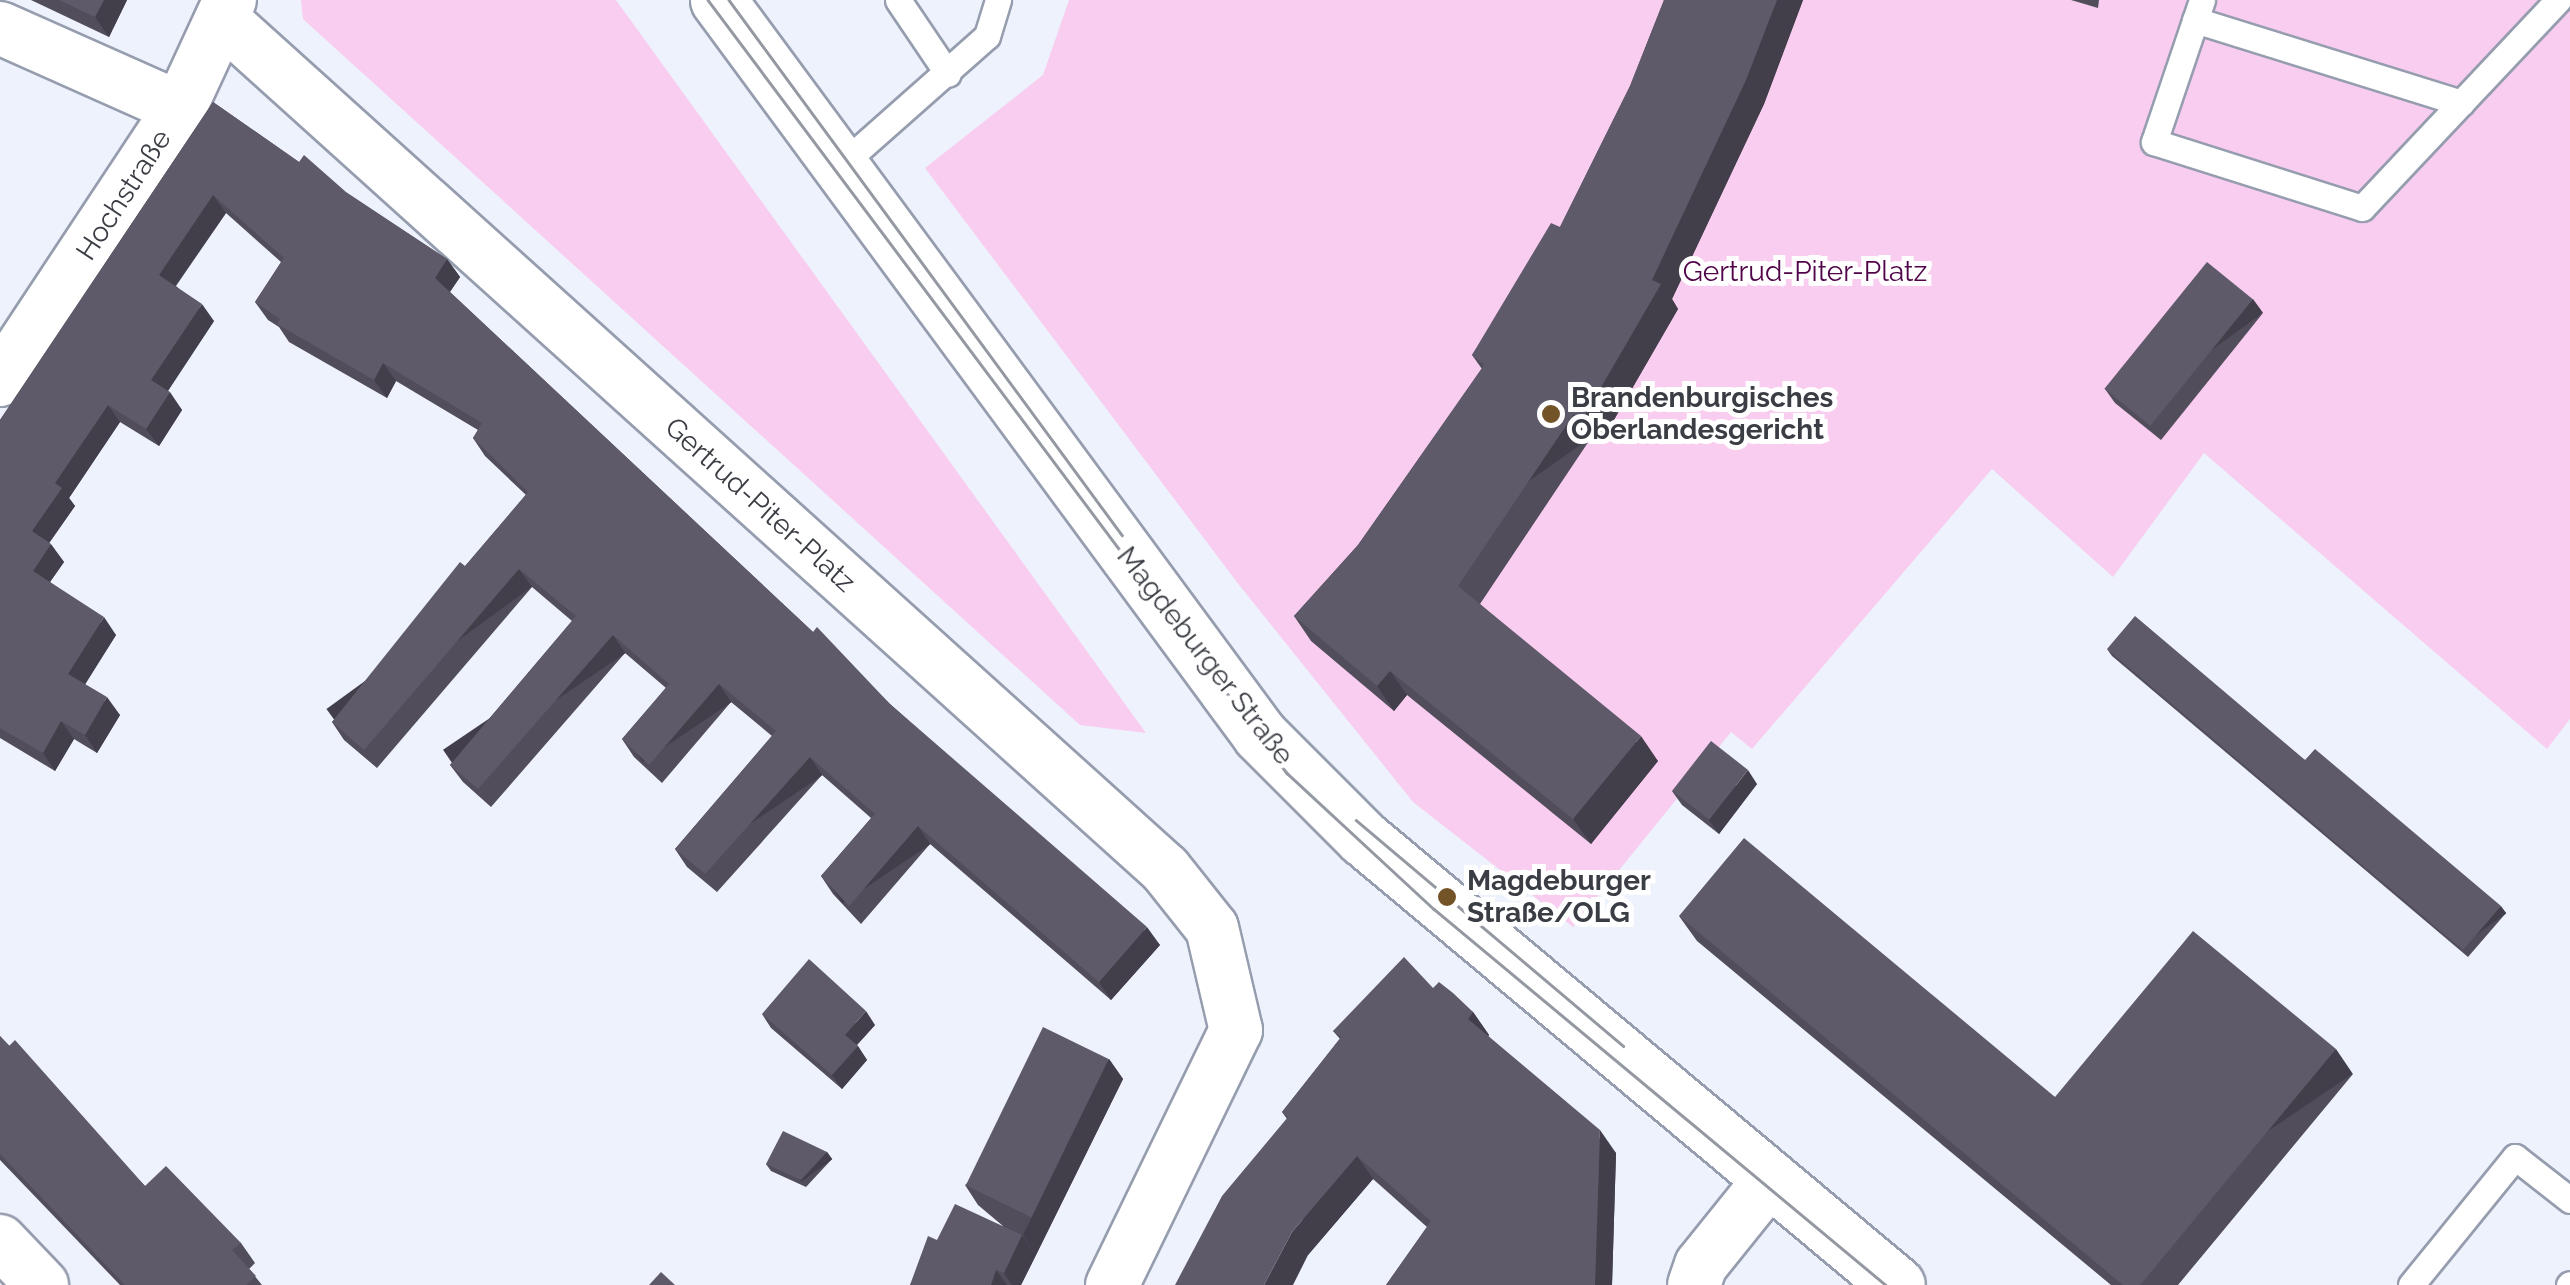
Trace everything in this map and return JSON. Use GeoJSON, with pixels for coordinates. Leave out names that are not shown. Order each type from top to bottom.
{"type":"FeatureCollection","features":[{"type":"Feature","properties":{"kind":"street","name":"Magdeburger Straße"},"geometry":{"type":"LineString","coordinates":[[718,0],[1260,736],[1363,838],[1897,1285]]}},
{"type":"Feature","properties":{"kind":"street","name":"Hochstraße"},"geometry":{"type":"LineString","coordinates":[[0,380],[180,108],[226,10]]}},
{"type":"Feature","properties":{"kind":"street","name":"Gertrud-Piter-Platz"},"geometry":{"type":"LineString","coordinates":[[226,10],[1164,869],[1212,928],[1236,1030],[1112,1285]]}},
{"type":"Feature","properties":{"kind":"street"},"geometry":{"type":"LineString","coordinates":[[0,28],[180,108]]}},
{"type":"Feature","properties":{"kind":"street"},"geometry":{"type":"LineString","coordinates":[[1694,1285],[1701,1265],[1771,1178]]}},
{"type":"Feature","properties":{"kind":"street"},"geometry":{"type":"LineString","coordinates":[[0,1241],[42,1285]]}},
{"type":"Feature","properties":{"kind":"lane"},"geometry":{"type":"LineString","coordinates":[[898,0],[948,74]]}},
{"type":"Feature","properties":{"kind":"lane"},"geometry":{"type":"LineString","coordinates":[[840,166],[987,36],[998,0]]}},
{"type":"Feature","properties":{"kind":"lane"},"geometry":{"type":"LineString","coordinates":[[2461,104],[2198,10],[2154,142],[2362,208],[2461,104],[2558,0]]}},
{"type":"Feature","properties":{"kind":"lane"},"geometry":{"type":"LineString","coordinates":[[2411,1285],[2515,1157],[2570,1200]]}},
{"type":"Feature","properties":{"kind":"green space"},"geometry":{"type":"Polygon","coordinates":[[[301,0],[616,0],[1146,733],[1080,725],[303,19],[301,0]]]}},
{"type":"Feature","properties":{"kind":"green space","name":"Gertrud-Piter-Platz"},"geometry":{"type":"Polygon","coordinates":[[[1069,0],[2570,0],[2570,719],[2547,749],[2204,453],[2113,577],[1992,469],[1752,749],[1731,732],[1573,927],[1413,802],[1236,581],[925,168],[1043,75],[1069,0]]]}},
{"type":"Feature","properties":{"kind":"building"},"geometry":{"type":"Polygon","coordinates":[[[59,0],[104,0],[95,17],[59,0]]]}},
{"type":"Feature","properties":{"kind":"building","name":"Brandenburgisches Oberlandesgericht"},"geometry":{"type":"Polygon","coordinates":[[[1664,0],[1777,0],[1746,80],[1652,280],[1661,284],[1582,420],[1574,414],[1458,586],[1641,736],[1573,819],[1390,671],[1377,686],[1294,616],[1358,545],[1484,365],[1472,355],[1551,223],[1560,227],[1630,86],[1664,0]]]}},
{"type":"Feature","properties":{"kind":"building"},"geometry":{"type":"Polygon","coordinates":[[[213,102],[299,162],[304,155],[346,192],[447,259],[435,278],[813,632],[817,627],[890,704],[1147,927],[1099,982],[918,826],[849,906],[821,876],[875,814],[810,757],[705,874],[675,849],[776,731],[719,684],[649,765],[622,739],[669,684],[613,635],[478,789],[450,765],[576,616],[519,569],[364,750],[332,722],[460,562],[465,566],[528,492],[473,438],[482,423],[383,363],[374,380],[277,324],[280,319],[255,302],[284,258],[213,195],[159,275],[202,304],[151,380],[170,392],[146,429],[108,405],[55,483],[62,488],[32,531],[51,544],[33,571],[104,617],[68,674],[107,697],[85,735],[61,721],[43,753],[0,728],[0,420],[213,102]]]}},
{"type":"Feature","properties":{"kind":"building"},"geometry":{"type":"Polygon","coordinates":[[[2207,262],[2253,299],[2150,426],[2104,389],[2207,262]]]}},
{"type":"Feature","properties":{"kind":"building"},"geometry":{"type":"Polygon","coordinates":[[[2135,616],[2305,760],[2315,749],[2501,906],[2463,950],[2107,649],[2135,616]]]}},
{"type":"Feature","properties":{"kind":"building"},"geometry":{"type":"Polygon","coordinates":[[[1711,741],[1748,770],[1709,820],[1672,791],[1711,741]]]}},
{"type":"Feature","properties":{"kind":"building"},"geometry":{"type":"Polygon","coordinates":[[[1744,838],[2055,1097],[2193,931],[2336,1049],[2140,1285],[2123,1285],[1679,916],[1744,838]]]}},
{"type":"Feature","properties":{"kind":"building"},"geometry":{"type":"Polygon","coordinates":[[[1404,957],[1433,988],[1439,982],[1453,993],[1473,1012],[1468,1019],[1600,1130],[1595,1285],[1386,1285],[1431,1221],[1357,1156],[1292,1232],[1264,1285],[1175,1285],[1222,1196],[1288,1117],[1282,1112],[1341,1037],[1333,1031],[1404,957]]]}},
{"type":"Feature","properties":{"kind":"building"},"geometry":{"type":"Polygon","coordinates":[[[809,959],[866,1011],[845,1035],[858,1046],[832,1075],[762,1014],[809,959]]]}},
{"type":"Feature","properties":{"kind":"building"},"geometry":{"type":"Polygon","coordinates":[[[1043,1027],[1109,1059],[1031,1217],[966,1185],[1043,1027]]]}},
{"type":"Feature","properties":{"kind":"building"},"geometry":{"type":"Polygon","coordinates":[[[0,1036],[9,1046],[15,1040],[145,1186],[166,1166],[241,1243],[232,1250],[256,1276],[246,1285],[125,1285],[0,1154],[0,1036]]]}},
{"type":"Feature","properties":{"kind":"building"},"geometry":{"type":"Polygon","coordinates":[[[783,1131],[827,1152],[801,1180],[766,1164],[783,1131]]]}},
{"type":"Feature","properties":{"kind":"building"},"geometry":{"type":"Polygon","coordinates":[[[955,1204],[1022,1235],[1004,1273],[996,1270],[991,1285],[910,1285],[928,1236],[937,1240],[955,1204]]]}},
{"type":"Feature","properties":{"kind":"building"},"geometry":{"type":"Polygon","coordinates":[[[661,1272],[675,1285],[649,1285],[661,1272]]]}},
{"type":"Feature","properties":{"kind":"tram line"},"geometry":{"type":"LineString","coordinates":[[708,0],[1287,773],[1434,909],[1886,1285]]}},
{"type":"Feature","properties":{"kind":"tram line"},"geometry":{"type":"LineString","coordinates":[[729,0],[1122,535]]}},
{"type":"Feature","properties":{"kind":"tram line"},"geometry":{"type":"LineString","coordinates":[[1356,820],[1623,1046]]}},
{"type":"Feature","properties":{"kind":"place","name":"Brandenburgisches Oberlandesgericht"},"geometry":{"type":"Point","coordinates":[1551,414]}},
{"type":"Feature","properties":{"kind":"place","name":"Magdeburger Straße/OLG"},"geometry":{"type":"Point","coordinates":[1447,897]}}]}
